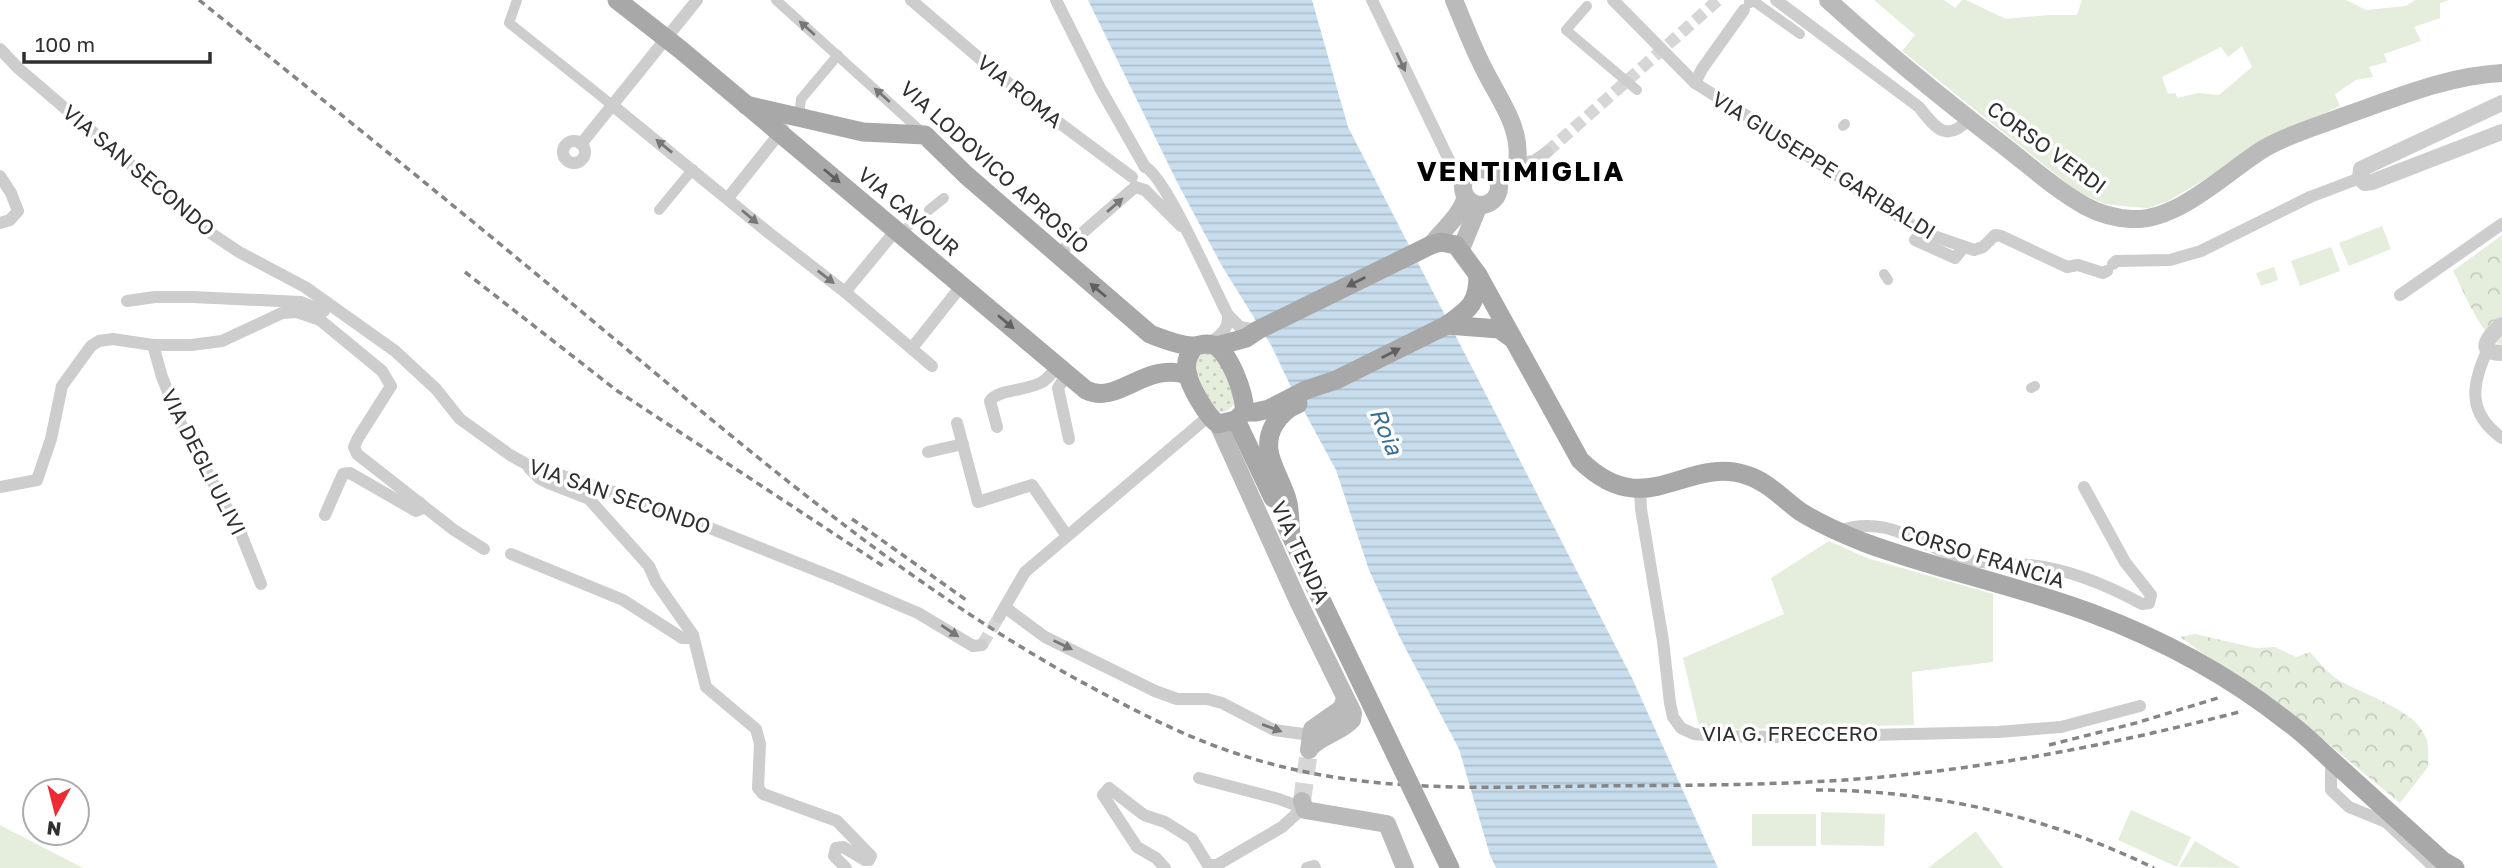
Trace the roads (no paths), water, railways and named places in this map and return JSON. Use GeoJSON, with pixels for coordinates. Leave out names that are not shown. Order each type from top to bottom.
{"type":"FeatureCollection","features":[{"type":"Feature","properties":{"kind":"main road","name":"VIA CAVOUR"},"geometry":{"type":"LineString","coordinates":[[617,0],[902,231],[1086,390],[1105,395],[1152,374],[1172,371],[1188,375]]}},
{"type":"Feature","properties":{"kind":"main road"},"geometry":{"type":"LineString","coordinates":[[1454,0],[1484,70],[1516,131],[1517,163],[1499,181]]}},
{"type":"Feature","properties":{"kind":"main road","name":"CORSO VERDI"},"geometry":{"type":"LineString","coordinates":[[1828,0],[1969,119],[2083,205],[2111,216],[2133,219],[2171,209],[2204,190],[2266,147],[2301,132],[2444,81],[2502,73]]}},
{"type":"Feature","properties":{"kind":"main road"},"geometry":{"type":"LineString","coordinates":[[746,105],[863,132],[925,135]]}},
{"type":"Feature","properties":{"kind":"main road","name":"VIA LODOVICO APROSIO"},"geometry":{"type":"LineString","coordinates":[[925,135],[966,175],[1150,334],[1175,343],[1207,345]]}},
{"type":"Feature","properties":{"kind":"main road"},"geometry":{"type":"LineString","coordinates":[[1450,868],[1233,417],[1188,375],[1187,360],[1207,345],[1249,332],[1424,248],[1441,242],[1461,249],[1469,197],[1464,180],[1476,169],[1490,171],[1499,181],[1499,190],[1488,204],[1469,197]]}},
{"type":"Feature","properties":{"kind":"main road"},"geometry":{"type":"LineString","coordinates":[[1424,248],[1454,221],[1469,197]]}},
{"type":"Feature","properties":{"kind":"main road","name":"CORSO FRANCIA"},"geometry":{"type":"LineString","coordinates":[[1461,249],[1580,460],[1596,475],[1620,486],[1640,489],[1713,473],[1731,472],[1749,476],[1802,512],[1838,531],[1915,560],[2091,613],[2181,652],[2290,723],[2443,861],[2455,868]]}},
{"type":"Feature","properties":{"kind":"main road"},"geometry":{"type":"LineString","coordinates":[[1474,317],[1478,275]]}},
{"type":"Feature","properties":{"kind":"main road"},"geometry":{"type":"LineString","coordinates":[[1233,417],[1269,409],[1306,390],[1336,380],[1447,325],[1474,317],[1514,340]]}},
{"type":"Feature","properties":{"kind":"main road"},"geometry":{"type":"LineString","coordinates":[[1150,334],[1158,347],[1159,360],[1152,374]]}},
{"type":"Feature","properties":{"kind":"main road"},"geometry":{"type":"LineString","coordinates":[[1207,345],[1223,352],[1243,395],[1233,417]]}},
{"type":"Feature","properties":{"kind":"main road"},"geometry":{"type":"LineString","coordinates":[[1291,536],[1288,505],[1270,460],[1268,438],[1278,420],[1290,408],[1316,395],[1336,380]]}},
{"type":"Feature","properties":{"kind":"main road","name":"VIA TENDA"},"geometry":{"type":"LineString","coordinates":[[1233,417],[1294,592],[1353,713],[1352,720],[1347,725],[1309,747]]}},
{"type":"Feature","properties":{"kind":"main road"},"geometry":{"type":"LineString","coordinates":[[1303,805],[1387,824],[1402,867]]}},
{"type":"Feature","properties":{"kind":"street"},"geometry":{"type":"LineString","coordinates":[[517,0],[509,23],[845,292],[932,366]]}},
{"type":"Feature","properties":{"kind":"street"},"geometry":{"type":"LineString","coordinates":[[581,144],[697,0]]}},
{"type":"Feature","properties":{"kind":"street","name":"VIA LODOVICO APROSIO"},"geometry":{"type":"LineString","coordinates":[[776,0],[925,135]]}},
{"type":"Feature","properties":{"kind":"street","name":"VIA ROMA"},"geometry":{"type":"LineString","coordinates":[[911,0],[1026,97],[1137,185],[1184,229]]}},
{"type":"Feature","properties":{"kind":"street"},"geometry":{"type":"LineString","coordinates":[[1056,0],[1100,88],[1145,167],[1152,170],[1179,215],[1228,315],[1249,332]]}},
{"type":"Feature","properties":{"kind":"street"},"geometry":{"type":"LineString","coordinates":[[1372,0],[1469,197]]}},
{"type":"Feature","properties":{"kind":"street","name":"VIA GIUSEPPE GARIBALDI"},"geometry":{"type":"LineString","coordinates":[[1613,0],[1695,83],[1773,128],[1922,232],[1963,248],[1975,250],[1983,247],[1995,235],[2015,241],[2067,267],[2078,265],[2103,274],[2112,266],[2170,260],[2201,251],[2310,197],[2360,178]]}},
{"type":"Feature","properties":{"kind":"street"},"geometry":{"type":"LineString","coordinates":[[1776,0],[1919,107],[1937,129],[1947,132],[1964,125],[1969,119]]}},
{"type":"Feature","properties":{"kind":"street"},"geometry":{"type":"LineString","coordinates":[[1695,83],[1749,3],[1800,34]]}},
{"type":"Feature","properties":{"kind":"street"},"geometry":{"type":"LineString","coordinates":[[1587,6],[1566,30],[1636,90]]}},
{"type":"Feature","properties":{"kind":"street","name":"VIA SAN SECONDO"},"geometry":{"type":"LineString","coordinates":[[0,49],[18,68],[212,233],[239,252],[296,282],[324,312],[414,367],[460,419],[510,455],[528,465],[642,501],[918,612],[966,643],[982,645]]}},
{"type":"Feature","properties":{"kind":"street"},"geometry":{"type":"LineString","coordinates":[[728,198],[779,132],[797,116],[801,100],[838,55]]}},
{"type":"Feature","properties":{"kind":"street"},"geometry":{"type":"LineString","coordinates":[[2502,103],[2361,169],[2360,178],[2365,183],[2372,182],[2502,132]]}},
{"type":"Feature","properties":{"kind":"street"},"geometry":{"type":"LineString","coordinates":[[1517,163],[1534,161],[1547,152]]}},
{"type":"Feature","properties":{"kind":"street"},"geometry":{"type":"LineString","coordinates":[[1057,255],[1137,185],[1138,169],[1145,167]]}},
{"type":"Feature","properties":{"kind":"street"},"geometry":{"type":"LineString","coordinates":[[659,210],[692,169]]}},
{"type":"Feature","properties":{"kind":"street"},"geometry":{"type":"LineString","coordinates":[[0,176],[18,211],[10,220],[0,223]]}},
{"type":"Feature","properties":{"kind":"street"},"geometry":{"type":"LineString","coordinates":[[1137,185],[1152,188],[1155,177]]}},
{"type":"Feature","properties":{"kind":"street"},"geometry":{"type":"LineString","coordinates":[[929,210],[944,198]]}},
{"type":"Feature","properties":{"kind":"street"},"geometry":{"type":"LineString","coordinates":[[2400,295],[2502,224]]}},
{"type":"Feature","properties":{"kind":"street"},"geometry":{"type":"LineString","coordinates":[[845,292],[902,231]]}},
{"type":"Feature","properties":{"kind":"street"},"geometry":{"type":"LineString","coordinates":[[912,348],[962,285]]}},
{"type":"Feature","properties":{"kind":"street"},"geometry":{"type":"LineString","coordinates":[[127,301],[192,297],[301,302],[324,312],[382,371],[391,386],[354,447],[357,454],[484,550]]}},
{"type":"Feature","properties":{"kind":"street"},"geometry":{"type":"LineString","coordinates":[[0,487],[37,480],[51,439],[62,386],[91,346],[99,341],[113,339],[153,345],[191,345],[222,341],[282,313],[324,312]]}},
{"type":"Feature","properties":{"kind":"street"},"geometry":{"type":"LineString","coordinates":[[1207,345],[1227,327],[1228,315]]}},
{"type":"Feature","properties":{"kind":"street"},"geometry":{"type":"LineString","coordinates":[[2502,325],[2487,340],[2495,351],[2475,386],[2475,404],[2484,423],[2502,438]]}},
{"type":"Feature","properties":{"kind":"street","name":"VIA DEGLI ULIVI"},"geometry":{"type":"LineString","coordinates":[[153,345],[162,377],[181,424],[241,534],[261,584]]}},
{"type":"Feature","properties":{"kind":"street"},"geometry":{"type":"LineString","coordinates":[[997,427],[990,401],[993,396],[998,393],[1012,393],[1042,382],[1063,370]]}},
{"type":"Feature","properties":{"kind":"street"},"geometry":{"type":"LineString","coordinates":[[1063,370],[1058,388],[1069,439]]}},
{"type":"Feature","properties":{"kind":"street"},"geometry":{"type":"LineString","coordinates":[[1233,417],[1021,568],[1002,613],[1155,691],[1177,699],[1207,699],[1222,703],[1309,747]]}},
{"type":"Feature","properties":{"kind":"street"},"geometry":{"type":"LineString","coordinates":[[957,424],[978,502],[1032,485],[1067,536]]}},
{"type":"Feature","properties":{"kind":"street"},"geometry":{"type":"LineString","coordinates":[[929,452],[962,444]]}},
{"type":"Feature","properties":{"kind":"street"},"geometry":{"type":"LineString","coordinates":[[528,465],[548,483],[589,499],[649,566],[656,582],[693,635],[706,687],[756,729],[760,744],[758,788],[763,794],[837,821],[845,828],[871,856],[866,860],[843,847],[836,848],[834,856],[846,868]]}},
{"type":"Feature","properties":{"kind":"street"},"geometry":{"type":"LineString","coordinates":[[325,515],[342,474],[349,473],[416,511],[421,509],[421,503]]}},
{"type":"Feature","properties":{"kind":"street"},"geometry":{"type":"LineString","coordinates":[[1838,531],[1856,525],[1880,525],[1965,559],[2064,571],[2142,604],[2149,603],[2151,595],[2125,562],[2084,486]]}},
{"type":"Feature","properties":{"kind":"street","name":"VIA G. FRECCERO"},"geometry":{"type":"LineString","coordinates":[[1640,489],[1670,703],[1681,728],[1694,734],[1783,737],[1998,732],[2061,727],[2140,706]]}},
{"type":"Feature","properties":{"kind":"street"},"geometry":{"type":"LineString","coordinates":[[511,554],[624,600],[682,638],[690,638],[693,635]]}},
{"type":"Feature","properties":{"kind":"street"},"geometry":{"type":"LineString","coordinates":[[2331,760],[2331,790],[2349,807],[2386,822],[2435,868]]}},
{"type":"Feature","properties":{"kind":"street"},"geometry":{"type":"LineString","coordinates":[[1164,868],[1156,858],[1138,847],[1103,795],[1109,788],[1144,815],[1166,822],[1192,839],[1208,865],[1217,865],[1282,827],[1303,805],[1199,778]]}},
{"type":"Feature","properties":{"kind":"street"},"geometry":{"type":"LineString","coordinates":[[1307,868],[1315,868]]}},
{"type":"Feature","properties":{"kind":"water","name":"Roia"},"geometry":{"type":"Polygon","coordinates":[[[1088,0],[1312,0],[1348,127],[1632,678],[1718,868],[1496,868],[1459,749],[1400,638],[1369,570],[1336,470],[1271,345],[1222,266],[1178,184],[1088,0]]]}},
{"type":"Feature","properties":{"kind":"tunnel"},"geometry":{"type":"LineString","coordinates":[[1547,152],[1718,0]]}},
{"type":"Feature","properties":{"kind":"tunnel"},"geometry":{"type":"LineString","coordinates":[[907,228],[916,216]]}},
{"type":"Feature","properties":{"kind":"tunnel"},"geometry":{"type":"LineString","coordinates":[[982,645],[999,617]]}},
{"type":"Feature","properties":{"kind":"tunnel"},"geometry":{"type":"LineString","coordinates":[[1302,801],[1308,758]]}},
{"type":"Feature","properties":{"kind":"railway"},"geometry":{"type":"LineString","coordinates":[[199,0],[723,429],[895,563],[954,604],[1078,680],[1174,729],[1235,753],[1323,775],[1411,785],[1499,787],[1785,783],[1863,779],[1988,764],[2116,741],[2243,711]]}},
{"type":"Feature","properties":{"kind":"railway"},"geometry":{"type":"LineString","coordinates":[[465,272],[616,390],[883,566]]}},
{"type":"Feature","properties":{"kind":"railway"},"geometry":{"type":"LineString","coordinates":[[852,519],[969,602]]}},
{"type":"Feature","properties":{"kind":"railway"},"geometry":{"type":"LineString","coordinates":[[2049,745],[2136,723],[2221,697]]}},
{"type":"Feature","properties":{"kind":"railway"},"geometry":{"type":"LineString","coordinates":[[1816,790],[1903,795],[1990,810],[2074,834],[2154,868]]}},
{"type":"Feature","properties":{"kind":"district","name":"VENTIMIGLIA"},"geometry":{"type":"Point","coordinates":[1521,170]}}]}
